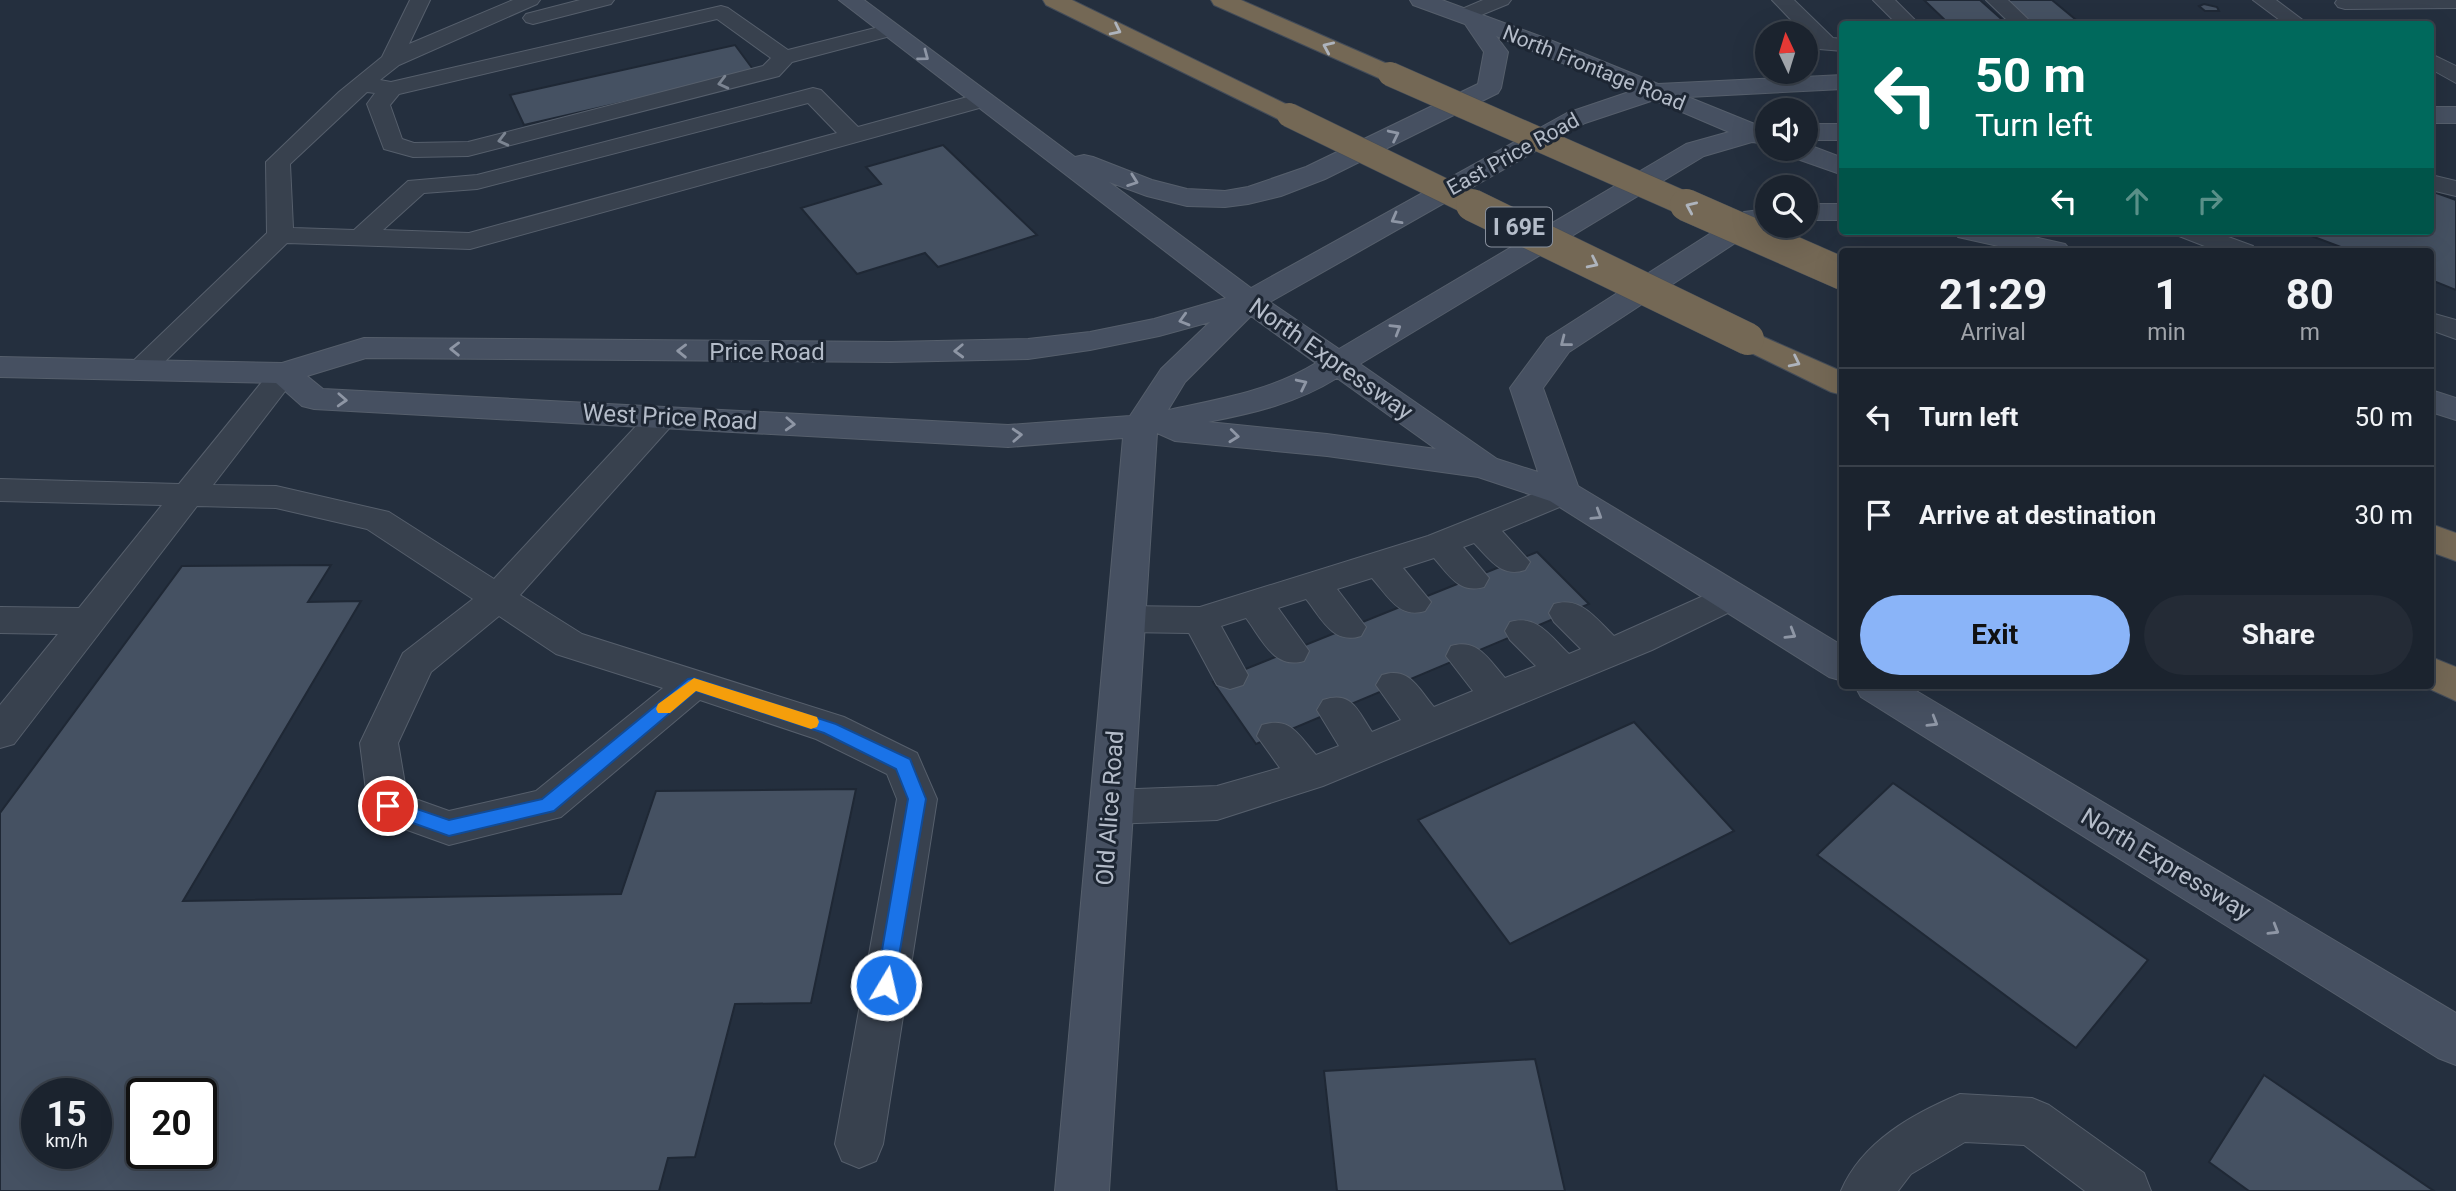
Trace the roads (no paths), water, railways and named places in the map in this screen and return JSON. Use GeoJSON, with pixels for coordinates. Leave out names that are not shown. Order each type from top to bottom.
{"type":"FeatureCollection","features":[{"type":"Feature","properties":{"kind":"highway","name":"I 69E"},"geometry":{"type":"LineString","coordinates":[[1054,0],[1839,383]]}},
{"type":"Feature","properties":{"kind":"highway"},"geometry":{"type":"LineString","coordinates":[[1222,0],[1839,272]]}},
{"type":"Feature","properties":{"kind":"highway"},"geometry":{"type":"LineString","coordinates":[[2434,538],[2456,548]]}},
{"type":"Feature","properties":{"kind":"highway"},"geometry":{"type":"LineString","coordinates":[[2434,674],[2456,685]]}},
{"type":"Feature","properties":{"kind":"main road","name":"North Expressway"},"geometry":{"type":"LineString","coordinates":[[850,0],[1249,301],[1485,467],[1563,494],[1839,664]]}},
{"type":"Feature","properties":{"kind":"main road","name":"North Frontage Road"},"geometry":{"type":"LineString","coordinates":[[1421,0],[1542,45],[1658,76],[1755,131]]}},
{"type":"Feature","properties":{"kind":"main road"},"geometry":{"type":"LineString","coordinates":[[1046,150],[1167,193],[1200,200],[1237,199],[1261,194],[1331,165],[1489,88],[1496,52],[1468,19]]}},
{"type":"Feature","properties":{"kind":"main road","name":"East Price Road"},"geometry":{"type":"LineString","coordinates":[[1249,301],[1576,118],[1658,76],[1765,83],[1839,80]]}},
{"type":"Feature","properties":{"kind":"main road"},"geometry":{"type":"LineString","coordinates":[[2434,115],[2456,115]]}},
{"type":"Feature","properties":{"kind":"main road"},"geometry":{"type":"LineString","coordinates":[[1818,132],[1839,132]]}},
{"type":"Feature","properties":{"kind":"main road"},"geometry":{"type":"LineString","coordinates":[[1338,364],[1695,150],[1755,137]]}},
{"type":"Feature","properties":{"kind":"main road"},"geometry":{"type":"LineString","coordinates":[[1818,158],[1839,166]]}},
{"type":"Feature","properties":{"kind":"main road"},"geometry":{"type":"LineString","coordinates":[[1818,212],[1839,212]]}},
{"type":"Feature","properties":{"kind":"main road"},"geometry":{"type":"LineString","coordinates":[[1563,494],[1526,388],[1558,345],[1755,218]]}},
{"type":"Feature","properties":{"kind":"main road"},"geometry":{"type":"LineString","coordinates":[[1986,235],[2044,248]]}},
{"type":"Feature","properties":{"kind":"main road"},"geometry":{"type":"LineString","coordinates":[[2017,235],[2050,248]]}},
{"type":"Feature","properties":{"kind":"main road"},"geometry":{"type":"LineString","coordinates":[[1249,301],[1171,376],[1141,426],[1320,444],[1485,467]]}},
{"type":"Feature","properties":{"kind":"main road","name":"Price Road"},"geometry":{"type":"LineString","coordinates":[[284,373],[365,348],[811,352],[1028,349],[1147,330],[1249,301]]}},
{"type":"Feature","properties":{"kind":"main road","name":"West Price Road"},"geometry":{"type":"LineString","coordinates":[[284,373],[314,399],[1008,436],[1141,426],[1255,402],[1301,386],[1338,364]]}},
{"type":"Feature","properties":{"kind":"main road"},"geometry":{"type":"LineString","coordinates":[[0,367],[284,373]]}},
{"type":"Feature","properties":{"kind":"main road"},"geometry":{"type":"LineString","coordinates":[[2434,401],[2456,410]]}},
{"type":"Feature","properties":{"kind":"main road","name":"Old Alice Road"},"geometry":{"type":"LineString","coordinates":[[1082,1191],[1141,426]]}},
{"type":"Feature","properties":{"kind":"main road","name":"North Expressway"},"geometry":{"type":"LineString","coordinates":[[1880,689],[2456,1041]]}},
{"type":"Feature","properties":{"kind":"lane"},"geometry":{"type":"LineString","coordinates":[[391,60],[420,0]]}},
{"type":"Feature","properties":{"kind":"lane"},"geometry":{"type":"LineString","coordinates":[[280,235],[278,162],[391,60],[531,9],[604,0]]}},
{"type":"Feature","properties":{"kind":"lane"},"geometry":{"type":"LineString","coordinates":[[702,0],[784,57]]}},
{"type":"Feature","properties":{"kind":"lane"},"geometry":{"type":"LineString","coordinates":[[1468,19],[1501,0]]}},
{"type":"Feature","properties":{"kind":"lane"},"geometry":{"type":"LineString","coordinates":[[1782,0],[1827,44],[1839,45]]}},
{"type":"Feature","properties":{"kind":"lane"},"geometry":{"type":"LineString","coordinates":[[1884,0],[1906,21]]}},
{"type":"Feature","properties":{"kind":"lane"},"geometry":{"type":"LineString","coordinates":[[1996,0],[2020,21]]}},
{"type":"Feature","properties":{"kind":"lane"},"geometry":{"type":"LineString","coordinates":[[2263,0],[2294,21]]}},
{"type":"Feature","properties":{"kind":"lane"},"geometry":{"type":"LineString","coordinates":[[2342,2],[2456,2]]}},
{"type":"Feature","properties":{"kind":"lane"},"geometry":{"type":"LineString","coordinates":[[2342,2],[2372,21]]}},
{"type":"Feature","properties":{"kind":"lane"},"geometry":{"type":"LineString","coordinates":[[361,85],[391,89],[720,12]]}},
{"type":"Feature","properties":{"kind":"lane"},"geometry":{"type":"LineString","coordinates":[[391,89],[378,104],[391,144],[413,150],[468,149],[771,71],[784,57],[891,30]]}},
{"type":"Feature","properties":{"kind":"lane"},"geometry":{"type":"LineString","coordinates":[[361,237],[417,186],[477,182],[813,95],[853,135]]}},
{"type":"Feature","properties":{"kind":"lane"},"geometry":{"type":"LineString","coordinates":[[140,370],[280,235],[470,241],[982,100]]}},
{"type":"Feature","properties":{"kind":"lane"},"geometry":{"type":"LineString","coordinates":[[2434,183],[2456,189]]}},
{"type":"Feature","properties":{"kind":"lane"},"geometry":{"type":"LineString","coordinates":[[2199,235],[2233,248]]}},
{"type":"Feature","properties":{"kind":"lane"},"geometry":{"type":"LineString","coordinates":[[2434,322],[2456,330]]}},
{"type":"Feature","properties":{"kind":"lane"},"geometry":{"type":"LineString","coordinates":[[0,733],[284,373]]}},
{"type":"Feature","properties":{"kind":"lane"},"geometry":{"type":"LineString","coordinates":[[662,417],[497,598],[416,663],[379,743],[388,806],[449,828],[547,806],[694,684]]}},
{"type":"Feature","properties":{"kind":"lane"},"geometry":{"type":"LineString","coordinates":[[0,491],[276,496],[377,520],[569,644],[830,729],[904,764],[917,799],[859,1144]]}},
{"type":"Feature","properties":{"kind":"lane"},"geometry":{"type":"LineString","coordinates":[[1125,619],[1200,620],[1440,544],[1563,494]]}},
{"type":"Feature","properties":{"kind":"lane"},"geometry":{"type":"LineString","coordinates":[[1479,528],[1513,562]]}},
{"type":"Feature","properties":{"kind":"lane"},"geometry":{"type":"LineString","coordinates":[[1440,544],[1472,578]]}},
{"type":"Feature","properties":{"kind":"lane"},"geometry":{"type":"LineString","coordinates":[[1380,564],[1413,602]]}},
{"type":"Feature","properties":{"kind":"lane"},"geometry":{"type":"LineString","coordinates":[[1313,584],[1348,627]]}},
{"type":"Feature","properties":{"kind":"lane"},"geometry":{"type":"LineString","coordinates":[[1110,807],[1217,803],[1309,775],[1562,670],[1639,641],[1730,597]]}},
{"type":"Feature","properties":{"kind":"lane"},"geometry":{"type":"LineString","coordinates":[[1254,603],[1291,651]]}},
{"type":"Feature","properties":{"kind":"lane"},"geometry":{"type":"LineString","coordinates":[[1567,613],[1608,653]]}},
{"type":"Feature","properties":{"kind":"lane"},"geometry":{"type":"LineString","coordinates":[[0,620],[88,621]]}},
{"type":"Feature","properties":{"kind":"lane"},"geometry":{"type":"LineString","coordinates":[[1200,620],[1230,675]]}},
{"type":"Feature","properties":{"kind":"lane"},"geometry":{"type":"LineString","coordinates":[[1523,631],[1562,670]]}},
{"type":"Feature","properties":{"kind":"lane"},"geometry":{"type":"LineString","coordinates":[[1464,656],[1499,696]]}},
{"type":"Feature","properties":{"kind":"lane"},"geometry":{"type":"LineString","coordinates":[[1395,685],[1427,726]]}},
{"type":"Feature","properties":{"kind":"lane"},"geometry":{"type":"LineString","coordinates":[[1336,710],[1365,752]]}},
{"type":"Feature","properties":{"kind":"lane"},"geometry":{"type":"LineString","coordinates":[[1276,736],[1309,775]]}},
{"type":"Feature","properties":{"kind":"lane"},"geometry":{"type":"LineString","coordinates":[[1866,1191],[1894,1157],[1960,1118],[2032,1122],[2126,1191]]}}]}
